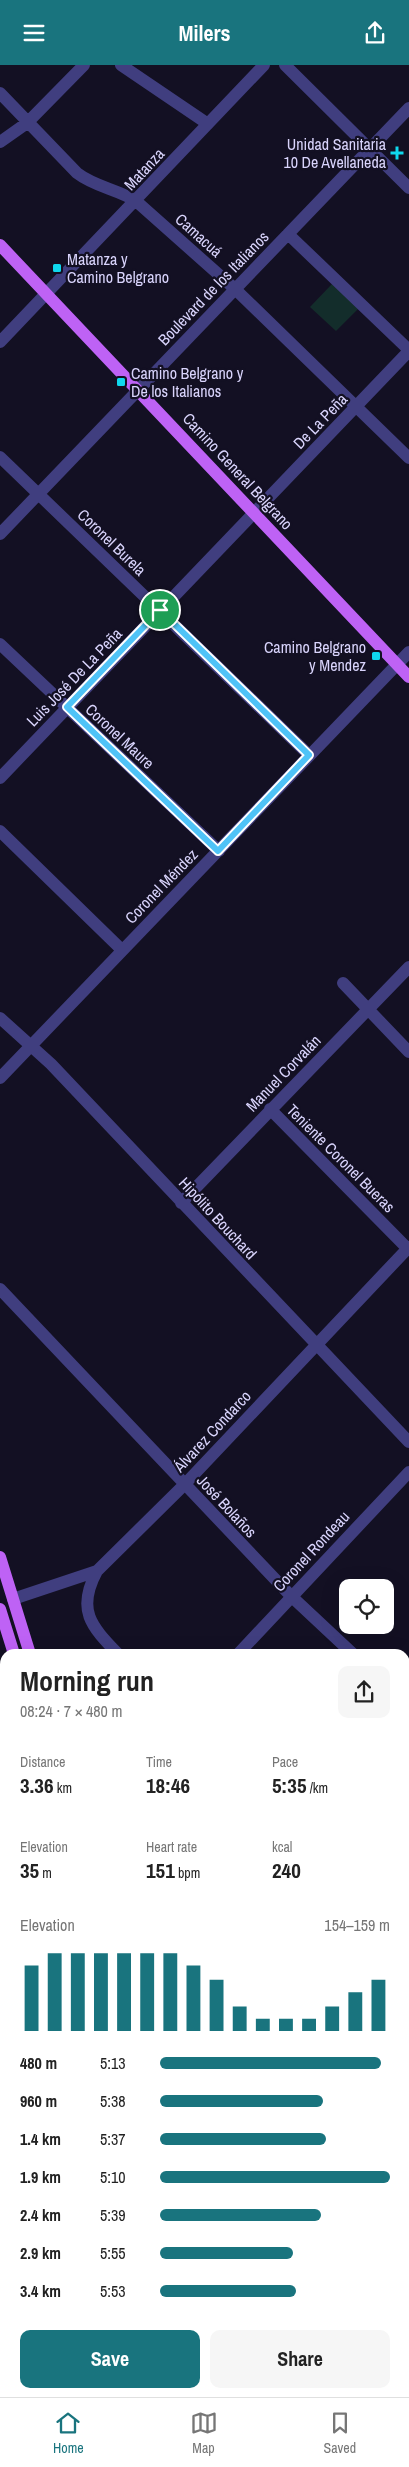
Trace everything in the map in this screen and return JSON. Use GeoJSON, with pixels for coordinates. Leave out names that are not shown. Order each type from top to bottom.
{"type":"FeatureCollection","features":[{"type":"Feature","properties":{"kind":"main road","name":"Camino General Belgrano"},"geometry":{"type":"LineString","coordinates":[[0,245],[409,677]]}},
{"type":"Feature","properties":{"kind":"main road"},"geometry":{"type":"LineString","coordinates":[[0,1557],[28,1649]]}},
{"type":"Feature","properties":{"kind":"main road"},"geometry":{"type":"LineString","coordinates":[[0,1609],[12,1649]]}},
{"type":"Feature","properties":{"kind":"street"},"geometry":{"type":"LineString","coordinates":[[0,142],[27,123],[84,65]]}},
{"type":"Feature","properties":{"kind":"street"},"geometry":{"type":"LineString","coordinates":[[121,65],[208,124]]}},
{"type":"Feature","properties":{"kind":"street","name":"Matanza"},"geometry":{"type":"LineString","coordinates":[[0,342],[264,65]]}},
{"type":"Feature","properties":{"kind":"street"},"geometry":{"type":"LineString","coordinates":[[284,65],[409,188]]}},
{"type":"Feature","properties":{"kind":"street","name":"Camacuá"},"geometry":{"type":"LineString","coordinates":[[0,93],[27,123],[85,179],[136,201],[235,289],[409,458]]}},
{"type":"Feature","properties":{"kind":"street","name":"Boulevard de los Italianos"},"geometry":{"type":"LineString","coordinates":[[0,534],[409,108]]}},
{"type":"Feature","properties":{"kind":"street"},"geometry":{"type":"LineString","coordinates":[[288,234],[409,351]]}},
{"type":"Feature","properties":{"kind":"street","name":"De La Peña"},"geometry":{"type":"LineString","coordinates":[[255,513],[409,351]]}},
{"type":"Feature","properties":{"kind":"street","name":"Coronel Burela"},"geometry":{"type":"LineString","coordinates":[[0,457],[309,755]]}},
{"type":"Feature","properties":{"kind":"street","name":"Luis José De La Peña"},"geometry":{"type":"LineString","coordinates":[[0,778],[255,513]]}},
{"type":"Feature","properties":{"kind":"street","name":"Coronel Maure"},"geometry":{"type":"LineString","coordinates":[[0,644],[218,851]]}},
{"type":"Feature","properties":{"kind":"street","name":"Coronel Méndez"},"geometry":{"type":"LineString","coordinates":[[0,1078],[409,652]]}},
{"type":"Feature","properties":{"kind":"street"},"geometry":{"type":"LineString","coordinates":[[0,831],[122,950]]}},
{"type":"Feature","properties":{"kind":"street","name":"Manuel Corvalán"},"geometry":{"type":"LineString","coordinates":[[181,1203],[409,967]]}},
{"type":"Feature","properties":{"kind":"street"},"geometry":{"type":"LineString","coordinates":[[343,983],[409,1052]]}},
{"type":"Feature","properties":{"kind":"street","name":"Hipólito Bouchard"},"geometry":{"type":"LineString","coordinates":[[0,1018],[51,1065],[409,1442]]}},
{"type":"Feature","properties":{"kind":"street","name":"Teniente Coronel Bueras"},"geometry":{"type":"LineString","coordinates":[[270,1109],[408,1249]]}},
{"type":"Feature","properties":{"kind":"street","name":"Álvarez Condarco"},"geometry":{"type":"LineString","coordinates":[[13,1599],[97,1571],[185,1484],[408,1249]]}},
{"type":"Feature","properties":{"kind":"street","name":"José Bolaños"},"geometry":{"type":"LineString","coordinates":[[0,1289],[291,1597],[348,1649]]}},
{"type":"Feature","properties":{"kind":"street","name":"Coronel Rondeau"},"geometry":{"type":"LineString","coordinates":[[243,1649],[409,1472]]}},
{"type":"Feature","properties":{"kind":"street"},"geometry":{"type":"LineString","coordinates":[[97,1571],[89,1587],[86,1608],[98,1633],[113,1649]]}},
{"type":"Feature","properties":{"kind":"green space"},"geometry":{"type":"Polygon","coordinates":[[[332,284],[359,308],[336,331],[310,307],[332,284]]]}},
{"type":"Feature","properties":{"kind":"place","name":"Unidad Sanitaria 10 De Avellaneda"},"geometry":{"type":"Point","coordinates":[397,153]}},
{"type":"Feature","properties":{"kind":"place","name":"Matanza y Camino Belgrano"},"geometry":{"type":"Point","coordinates":[57,268]}},
{"type":"Feature","properties":{"kind":"place","name":"Camino Belgrano y De los Italianos"},"geometry":{"type":"Point","coordinates":[121,382]}},
{"type":"Feature","properties":{"kind":"place","name":"Camino Belgrano y Mendez"},"geometry":{"type":"Point","coordinates":[376,656]}},
{"type":"Feature","properties":{"kind":"route"},"geometry":{"type":"LineString","coordinates":[[160,610],[309,755],[218,851],[67,707],[160,610]]}}]}
